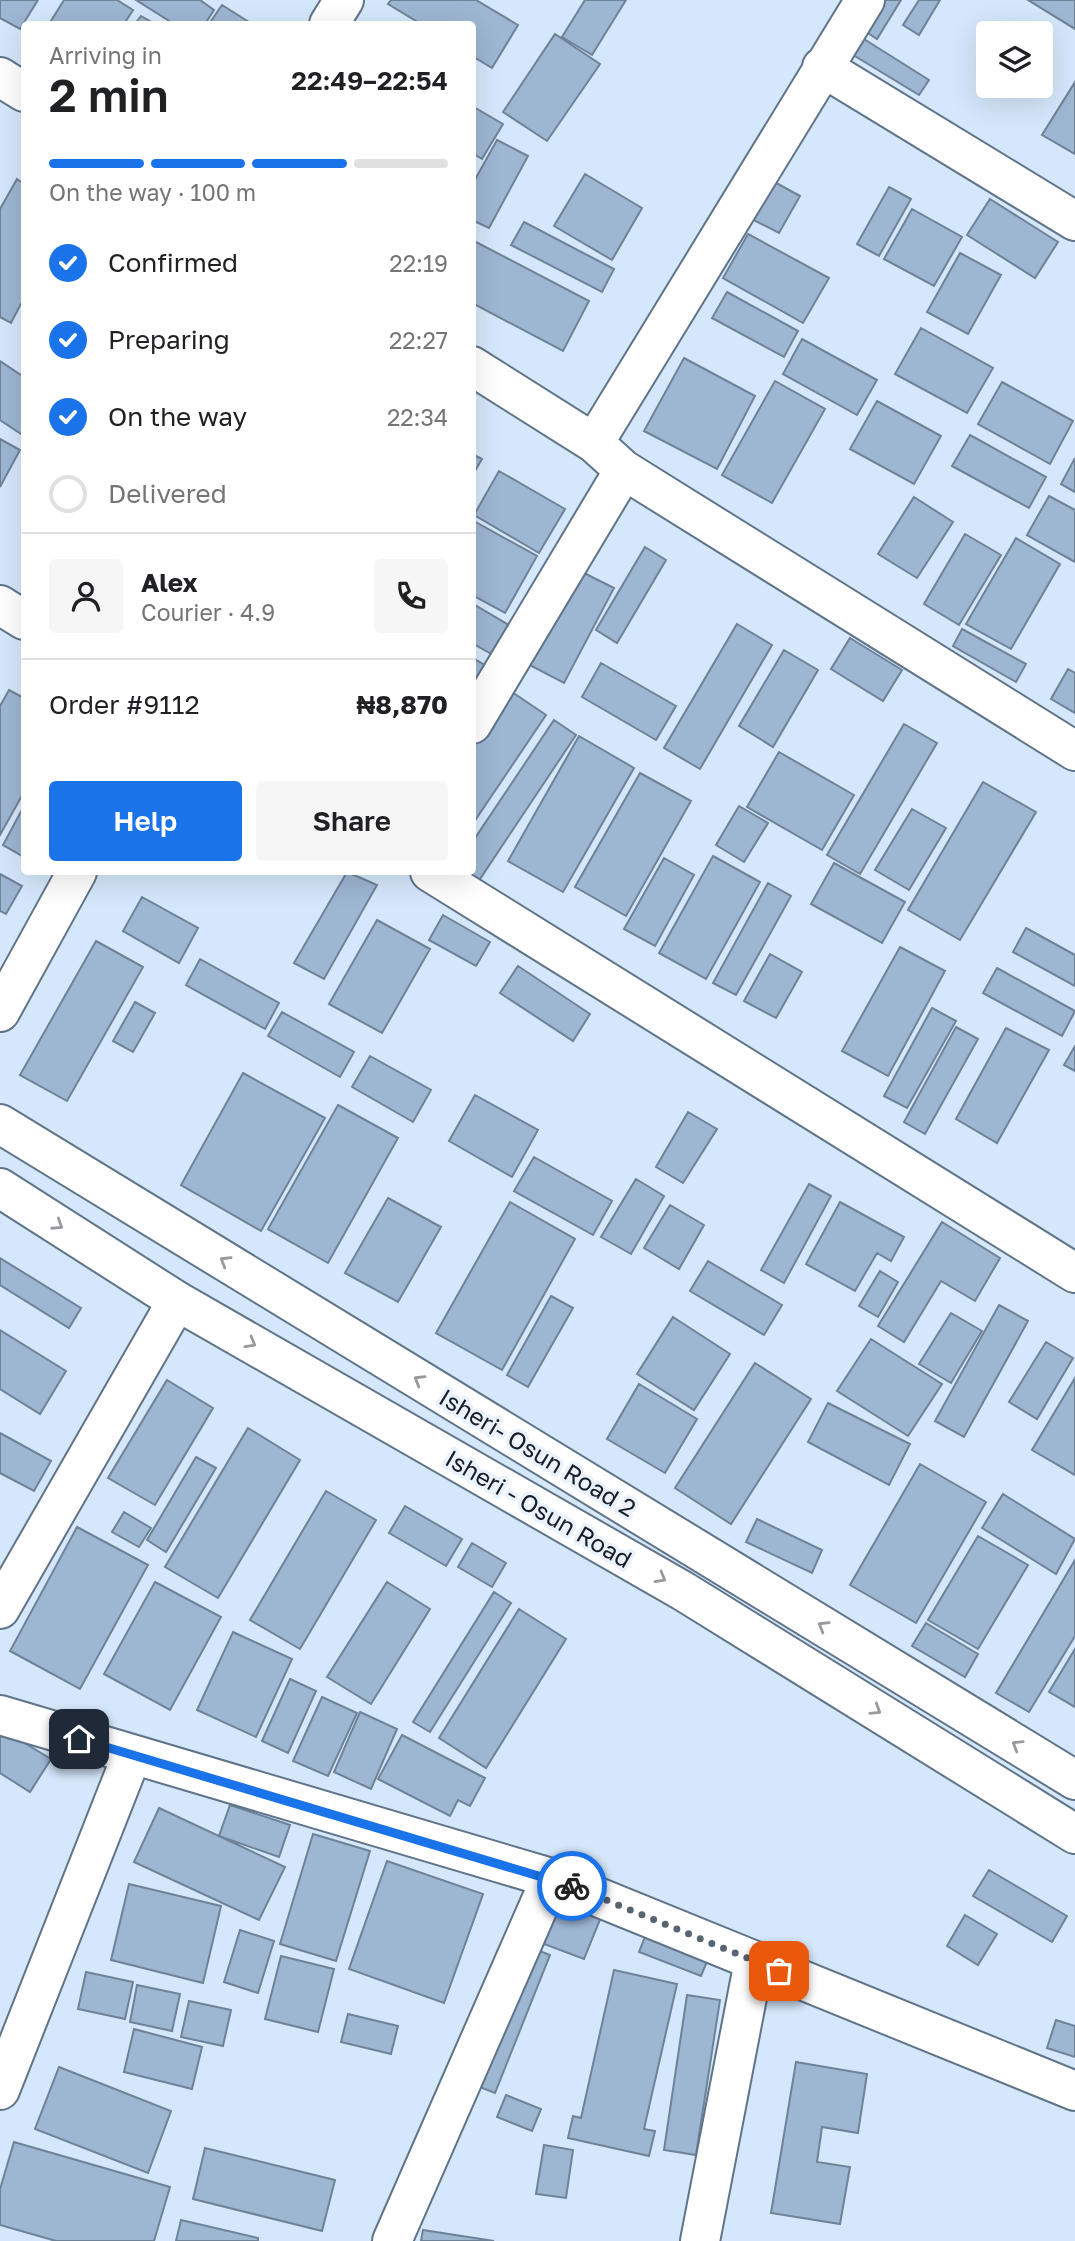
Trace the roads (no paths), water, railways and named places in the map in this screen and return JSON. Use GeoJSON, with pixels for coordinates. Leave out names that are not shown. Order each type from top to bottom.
{"type":"FeatureCollection","features":[{"type":"Feature","properties":{"kind":"street"},"geometry":{"type":"LineString","coordinates":[[331,21],[344,0]]}},
{"type":"Feature","properties":{"kind":"street"},"geometry":{"type":"LineString","coordinates":[[594,443],[865,0]]}},
{"type":"Feature","properties":{"kind":"street"},"geometry":{"type":"LineString","coordinates":[[822,67],[1075,221]]}},
{"type":"Feature","properties":{"kind":"street"},"geometry":{"type":"LineString","coordinates":[[0,77],[21,90]]}},
{"type":"Feature","properties":{"kind":"street"},"geometry":{"type":"LineString","coordinates":[[476,369],[594,443],[624,470],[1075,751]]}},
{"type":"Feature","properties":{"kind":"street"},"geometry":{"type":"LineString","coordinates":[[476,717],[624,470]]}},
{"type":"Feature","properties":{"kind":"street"},"geometry":{"type":"LineString","coordinates":[[0,605],[21,619]]}},
{"type":"Feature","properties":{"kind":"street"},"geometry":{"type":"LineString","coordinates":[[0,1012],[74,875]]}},
{"type":"Feature","properties":{"kind":"street"},"geometry":{"type":"LineString","coordinates":[[435,875],[1075,1273]]}},
{"type":"Feature","properties":{"kind":"street","name":"Isheri- Osun Road 2"},"geometry":{"type":"LineString","coordinates":[[0,1124],[1075,1780]]}},
{"type":"Feature","properties":{"kind":"street","name":"Isheri - Osun Road"},"geometry":{"type":"LineString","coordinates":[[0,1188],[177,1301],[683,1591],[1075,1834]]}},
{"type":"Feature","properties":{"kind":"street"},"geometry":{"type":"LineString","coordinates":[[0,1609],[177,1301]]}},
{"type":"Feature","properties":{"kind":"street"},"geometry":{"type":"LineString","coordinates":[[0,1715],[551,1878],[1075,2091]]}},
{"type":"Feature","properties":{"kind":"street"},"geometry":{"type":"LineString","coordinates":[[0,2090],[132,1755]]}},
{"type":"Feature","properties":{"kind":"street"},"geometry":{"type":"LineString","coordinates":[[392,2241],[551,1878]]}},
{"type":"Feature","properties":{"kind":"street"},"geometry":{"type":"LineString","coordinates":[[700,2241],[754,1961]]}}]}
